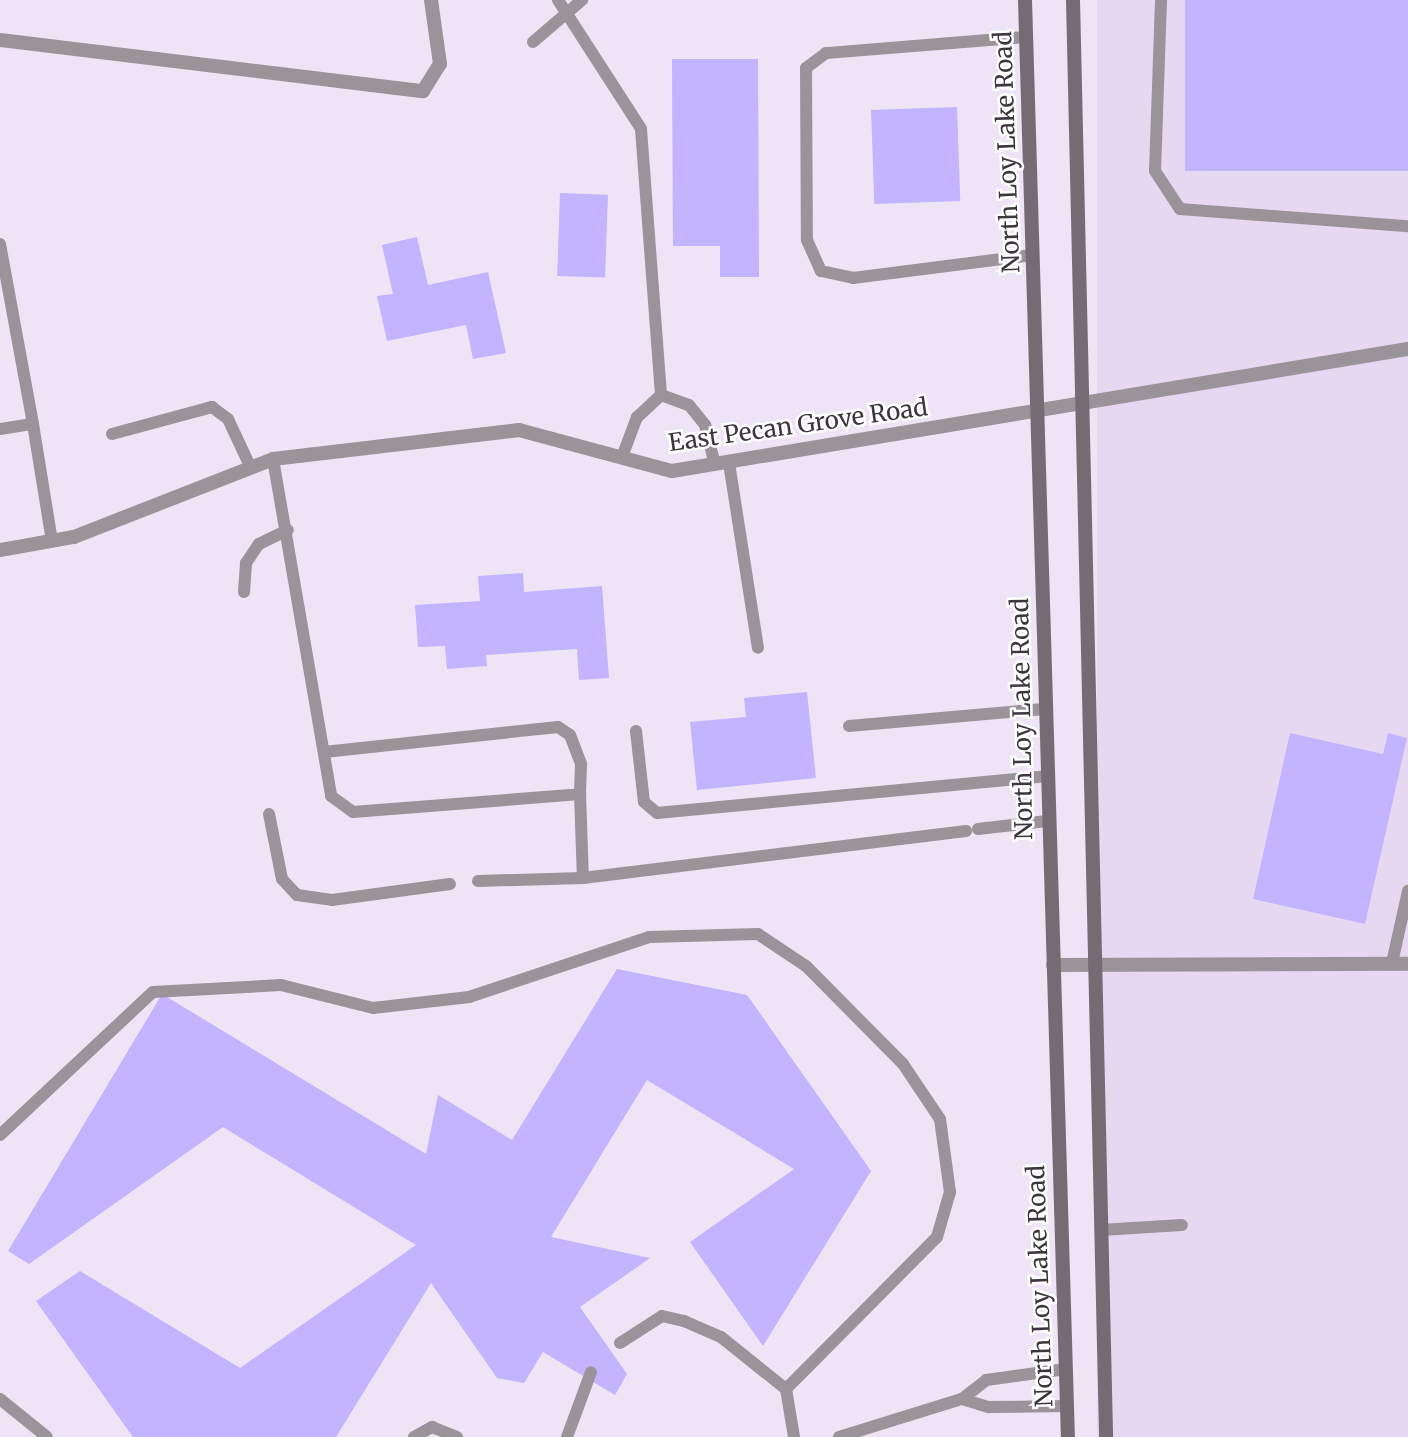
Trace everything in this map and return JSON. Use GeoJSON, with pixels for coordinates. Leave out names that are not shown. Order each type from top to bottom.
{"type":"FeatureCollection","features":[{"type":"Feature","properties":{"kind":"main road","name":"North Loy Lake Road"},"geometry":{"type":"LineString","coordinates":[[1026,0],[1047,821],[1068,1437]]}},
{"type":"Feature","properties":{"kind":"main road"},"geometry":{"type":"LineString","coordinates":[[1073,0],[1080,404],[1106,1437]]}},
{"type":"Feature","properties":{"kind":"street"},"geometry":{"type":"LineString","coordinates":[[0,40],[423,90],[440,64],[431,0]]}},
{"type":"Feature","properties":{"kind":"street","name":"East Pecan Grove Road"},"geometry":{"type":"LineString","coordinates":[[0,550],[52,541],[273,459],[519,430],[672,471],[1408,349]]}},
{"type":"Feature","properties":{"kind":"street"},"geometry":{"type":"LineString","coordinates":[[1053,965],[1408,964]]}},
{"type":"Feature","properties":{"kind":"lane"},"geometry":{"type":"LineString","coordinates":[[533,42],[562,5],[582,0]]}},
{"type":"Feature","properties":{"kind":"lane"},"geometry":{"type":"LineString","coordinates":[[1161,0],[1155,172],[1180,209],[1408,226]]}},
{"type":"Feature","properties":{"kind":"lane"},"geometry":{"type":"LineString","coordinates":[[562,5],[641,129],[661,395]]}},
{"type":"Feature","properties":{"kind":"lane"},"geometry":{"type":"LineString","coordinates":[[1026,37],[826,53],[806,68],[807,240],[821,271],[853,278],[1032,256]]}},
{"type":"Feature","properties":{"kind":"lane"},"geometry":{"type":"LineString","coordinates":[[0,244],[52,541]]}},
{"type":"Feature","properties":{"kind":"lane"},"geometry":{"type":"LineString","coordinates":[[622,457],[637,417],[661,395]]}},
{"type":"Feature","properties":{"kind":"lane"},"geometry":{"type":"LineString","coordinates":[[661,395],[689,405],[705,425],[722,464],[758,648]]}},
{"type":"Feature","properties":{"kind":"lane"},"geometry":{"type":"LineString","coordinates":[[112,434],[212,407],[228,419],[251,468]]}},
{"type":"Feature","properties":{"kind":"lane"},"geometry":{"type":"LineString","coordinates":[[0,429],[33,424]]}},
{"type":"Feature","properties":{"kind":"lane"},"geometry":{"type":"LineString","coordinates":[[273,459],[288,530],[331,796],[353,812],[580,793]]}},
{"type":"Feature","properties":{"kind":"lane"},"geometry":{"type":"LineString","coordinates":[[244,592],[252,554],[288,530]]}},
{"type":"Feature","properties":{"kind":"lane"},"geometry":{"type":"LineString","coordinates":[[849,726],[1044,709]]}},
{"type":"Feature","properties":{"kind":"lane"},"geometry":{"type":"LineString","coordinates":[[324,752],[558,727],[570,735],[581,764],[583,878]]}},
{"type":"Feature","properties":{"kind":"lane"},"geometry":{"type":"LineString","coordinates":[[636,731],[644,802],[657,813],[1046,776]]}},
{"type":"Feature","properties":{"kind":"lane"},"geometry":{"type":"LineString","coordinates":[[269,814],[282,879],[297,895],[332,900],[450,884]]}},
{"type":"Feature","properties":{"kind":"lane"},"geometry":{"type":"LineString","coordinates":[[478,881],[583,878],[1047,821]]}},
{"type":"Feature","properties":{"kind":"lane"},"geometry":{"type":"LineString","coordinates":[[1392,963],[1408,891]]}},
{"type":"Feature","properties":{"kind":"lane"},"geometry":{"type":"LineString","coordinates":[[0,1135],[153,992],[281,985],[373,1008],[469,997],[649,937],[758,934],[806,966],[903,1064],[940,1119],[950,1192],[937,1237],[786,1389]]}},
{"type":"Feature","properties":{"kind":"lane"},"geometry":{"type":"LineString","coordinates":[[1101,1230],[1182,1225]]}},
{"type":"Feature","properties":{"kind":"lane"},"geometry":{"type":"LineString","coordinates":[[620,1343],[662,1317],[684,1321],[722,1337],[786,1389],[794,1437]]}},
{"type":"Feature","properties":{"kind":"lane"},"geometry":{"type":"LineString","coordinates":[[839,1437],[962,1398],[986,1380],[1066,1369]]}},
{"type":"Feature","properties":{"kind":"lane"},"geometry":{"type":"LineString","coordinates":[[567,1437],[590,1372]]}},
{"type":"Feature","properties":{"kind":"lane"},"geometry":{"type":"LineString","coordinates":[[962,1398],[989,1407],[1067,1406]]}},
{"type":"Feature","properties":{"kind":"lane"},"geometry":{"type":"LineString","coordinates":[[0,1399],[47,1437]]}},
{"type":"Feature","properties":{"kind":"lane"},"geometry":{"type":"LineString","coordinates":[[414,1437],[432,1427],[457,1437]]}},
{"type":"Feature","properties":{"kind":"shaded area"},"geometry":{"type":"Polygon","coordinates":[[[1097,0],[1408,0],[1408,1437],[1097,1437],[1097,0]]]}},
{"type":"Feature","properties":{"kind":"building"},"geometry":{"type":"Polygon","coordinates":[[[1185,0],[1408,0],[1408,171],[1185,171],[1185,0]]]}},
{"type":"Feature","properties":{"kind":"building"},"geometry":{"type":"Polygon","coordinates":[[[672,59],[758,59],[759,277],[720,277],[720,246],[673,246],[672,59]]]}},
{"type":"Feature","properties":{"kind":"building"},"geometry":{"type":"Polygon","coordinates":[[[957,107],[960,201],[874,204],[871,110],[957,107]]]}},
{"type":"Feature","properties":{"kind":"building"},"geometry":{"type":"Polygon","coordinates":[[[560,193],[608,195],[605,278],[557,276],[560,193]]]}},
{"type":"Feature","properties":{"kind":"building"},"geometry":{"type":"Polygon","coordinates":[[[417,237],[428,285],[488,272],[506,353],[473,359],[466,325],[387,341],[377,296],[393,294],[382,245],[417,237]]]}},
{"type":"Feature","properties":{"kind":"building"},"geometry":{"type":"Polygon","coordinates":[[[523,573],[524,592],[602,586],[609,678],[579,680],[577,649],[486,655],[487,666],[447,669],[445,646],[418,647],[415,605],[480,601],[478,576],[523,573]]]}},
{"type":"Feature","properties":{"kind":"building"},"geometry":{"type":"Polygon","coordinates":[[[807,692],[816,778],[697,790],[690,722],[746,717],[744,698],[807,692]]]}},
{"type":"Feature","properties":{"kind":"building"},"geometry":{"type":"Polygon","coordinates":[[[1290,733],[1383,754],[1388,733],[1407,738],[1365,924],[1253,899],[1290,733]]]}},
{"type":"Feature","properties":{"kind":"building"},"geometry":{"type":"Polygon","coordinates":[[[617,969],[747,995],[871,1171],[763,1346],[690,1242],[794,1169],[647,1080],[551,1237],[650,1258],[580,1307],[627,1374],[615,1395],[543,1352],[524,1383],[497,1378],[431,1283],[336,1437],[133,1437],[36,1301],[80,1271],[240,1368],[416,1245],[223,1127],[29,1264],[8,1251],[162,994],[426,1154],[438,1095],[512,1140],[617,969]]]}}]}
